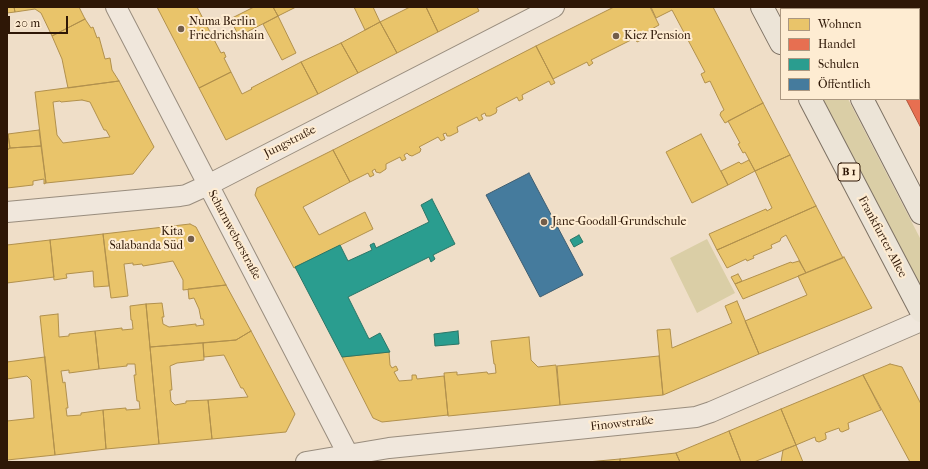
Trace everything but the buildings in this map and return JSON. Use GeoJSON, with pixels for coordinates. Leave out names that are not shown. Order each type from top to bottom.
{"type":"FeatureCollection","features":[{"type":"Feature","properties":{"kind":"main road"},"geometry":{"type":"LineString","coordinates":[[762,7],[780,41]]}},
{"type":"Feature","properties":{"kind":"main road","name":"Frankfurter Allee"},"geometry":{"type":"LineString","coordinates":[[811,100],[921,311]]}},
{"type":"Feature","properties":{"kind":"main road"},"geometry":{"type":"LineString","coordinates":[[863,100],[921,213]]}},
{"type":"Feature","properties":{"kind":"street","name":"Scharnweberstraße"},"geometry":{"type":"LineString","coordinates":[[116,7],[351,459]]}},
{"type":"Feature","properties":{"kind":"street","name":"Jungstraße"},"geometry":{"type":"LineString","coordinates":[[7,212],[180,196],[208,185],[554,7]]}},
{"type":"Feature","properties":{"kind":"street","name":"Finowstraße"},"geometry":{"type":"LineString","coordinates":[[306,462],[351,459],[389,448],[696,417],[711,412],[921,321]]}},
{"type":"Feature","properties":{"kind":"shaded area"},"geometry":{"type":"Polygon","coordinates":[[[821,100],[849,100],[921,240],[921,292],[821,100]]]}},
{"type":"Feature","properties":{"kind":"shaded area"},"geometry":{"type":"Polygon","coordinates":[[[707,239],[735,293],[697,313],[670,258],[707,239]]]}},
{"type":"Feature","properties":{"kind":"place","name":"Numa Berlin Friedrichshain"},"geometry":{"type":"Point","coordinates":[181,29]}},
{"type":"Feature","properties":{"kind":"place","name":"Kiez Pension"},"geometry":{"type":"Point","coordinates":[616,36]}},
{"type":"Feature","properties":{"kind":"place","name":"Jane-Goodall-Grundschule"},"geometry":{"type":"Point","coordinates":[544,222]}},
{"type":"Feature","properties":{"kind":"place","name":"Kita Salabanda Süd"},"geometry":{"type":"Point","coordinates":[191,239]}}]}
